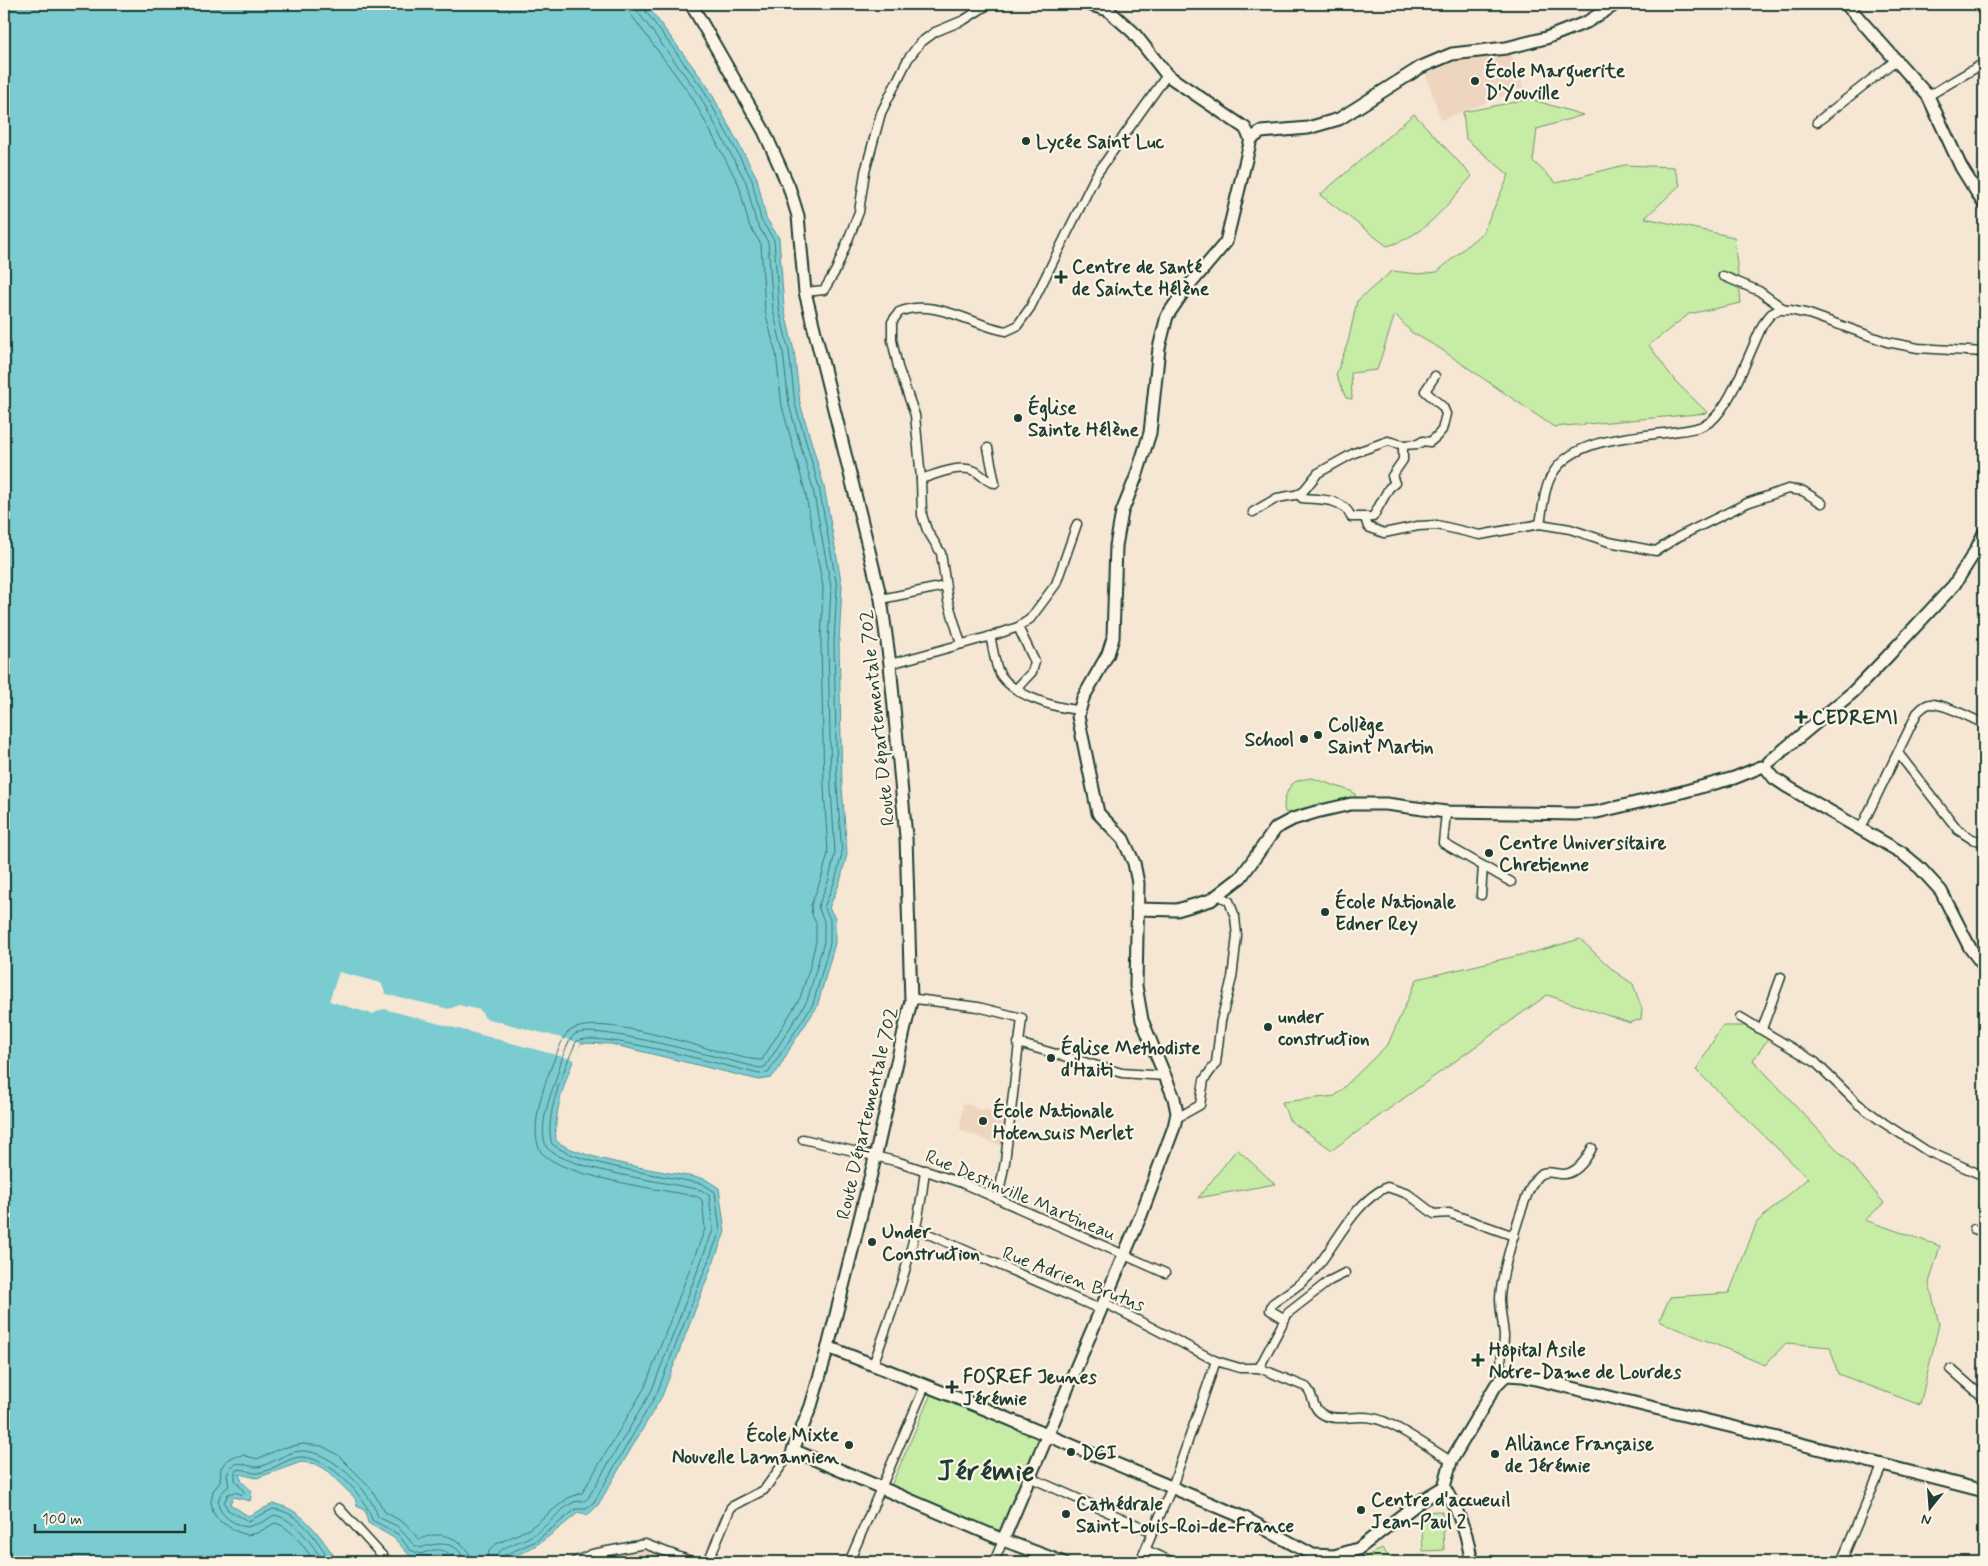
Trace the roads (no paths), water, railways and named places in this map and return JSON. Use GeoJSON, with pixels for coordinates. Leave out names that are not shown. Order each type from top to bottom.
{"type":"FeatureCollection","features":[{"type":"Feature","properties":{"kind":"street","name":"Route Départementale 702"},"geometry":{"type":"LineString","coordinates":[[690,4],[764,131],[789,187],[798,216],[805,292],[881,599],[890,664],[906,837],[911,1001],[875,1158],[828,1347],[813,1400],[793,1450]]}},
{"type":"Feature","properties":{"kind":"street"},"geometry":{"type":"LineString","coordinates":[[805,292],[824,290],[836,270],[858,212],[865,172],[881,113],[908,59],[920,43],[935,32],[964,20],[989,4]]}},
{"type":"Feature","properties":{"kind":"street"},"geometry":{"type":"LineString","coordinates":[[1088,4],[1108,10],[1120,20],[1168,75],[1245,128],[1251,139]]}},
{"type":"Feature","properties":{"kind":"street"},"geometry":{"type":"LineString","coordinates":[[994,1562],[1125,1255],[1177,1112],[1174,1098],[1142,1020],[1136,986],[1138,883],[1134,863],[1122,839],[1098,813],[1080,734],[1078,716],[1083,698],[1108,654],[1113,638],[1116,546],[1122,512],[1136,477],[1150,433],[1159,348],[1167,316],[1182,294],[1226,242],[1251,139],[1261,132],[1308,128],[1339,119],[1421,67],[1452,54],[1506,48],[1546,38],[1587,22],[1616,4]]}},
{"type":"Feature","properties":{"kind":"street"},"geometry":{"type":"LineString","coordinates":[[1846,4],[1928,96],[1961,167],[1984,204]]}},
{"type":"Feature","properties":{"kind":"street"},"geometry":{"type":"LineString","coordinates":[[1817,122],[1896,60]]}},
{"type":"Feature","properties":{"kind":"street"},"geometry":{"type":"LineString","coordinates":[[1928,96],[1984,63]]}},
{"type":"Feature","properties":{"kind":"street"},"geometry":{"type":"LineString","coordinates":[[961,644],[946,586],[941,553],[927,530],[922,515],[921,479],[915,415],[898,368],[892,340],[894,316],[908,308],[918,307],[934,309],[1006,331],[1017,326],[1030,308],[1096,175],[1168,75]]}},
{"type":"Feature","properties":{"kind":"street"},"geometry":{"type":"LineString","coordinates":[[1723,276],[1759,291],[1784,309],[1809,314],[1902,345],[1926,349],[1984,352]]}},
{"type":"Feature","properties":{"kind":"street"},"geometry":{"type":"LineString","coordinates":[[1540,524],[1548,484],[1554,472],[1563,461],[1574,453],[1605,442],[1698,428],[1718,415],[1763,324],[1771,314],[1784,309]]}},
{"type":"Feature","properties":{"kind":"street"},"geometry":{"type":"LineString","coordinates":[[1253,512],[1277,498],[1301,494],[1318,473],[1354,453],[1388,442],[1403,445],[1430,442],[1442,430],[1446,414],[1443,407],[1425,390],[1436,376]]}},
{"type":"Feature","properties":{"kind":"street"},"geometry":{"type":"LineString","coordinates":[[1298,494],[1302,498],[1318,498],[1339,504],[1349,511],[1351,516],[1373,517],[1389,488],[1395,483],[1392,476],[1403,460],[1403,445]]}},
{"type":"Feature","properties":{"kind":"street"},"geometry":{"type":"LineString","coordinates":[[921,479],[961,468],[976,472],[991,483],[995,483],[988,448]]}},
{"type":"Feature","properties":{"kind":"street"},"geometry":{"type":"LineString","coordinates":[[1365,518],[1368,527],[1384,533],[1418,526],[1437,525],[1480,535],[1540,524],[1570,528],[1609,542],[1656,551],[1678,537],[1747,503],[1788,490],[1803,492],[1822,503]]}},
{"type":"Feature","properties":{"kind":"street"},"geometry":{"type":"LineString","coordinates":[[890,664],[1018,627],[1030,619],[1056,584],[1077,524]]}},
{"type":"Feature","properties":{"kind":"street"},"geometry":{"type":"LineString","coordinates":[[1137,909],[1177,910],[1201,904],[1218,895],[1241,877],[1276,828],[1293,819],[1351,804],[1386,804],[1446,812],[1575,814],[1598,812],[1618,809],[1700,788],[1766,766],[1847,697],[1886,658],[1954,585],[1984,533]]}},
{"type":"Feature","properties":{"kind":"street"},"geometry":{"type":"LineString","coordinates":[[881,599],[946,586]]}},
{"type":"Feature","properties":{"kind":"street"},"geometry":{"type":"LineString","coordinates":[[1016,688],[1032,672],[1035,662],[1018,627]]}},
{"type":"Feature","properties":{"kind":"street"},"geometry":{"type":"LineString","coordinates":[[990,636],[998,671],[1008,684],[1030,697],[1063,709],[1079,710]]}},
{"type":"Feature","properties":{"kind":"street"},"geometry":{"type":"LineString","coordinates":[[1861,828],[1917,713],[1924,706],[1932,704],[1943,706],[1984,724]]}},
{"type":"Feature","properties":{"kind":"street"},"geometry":{"type":"LineString","coordinates":[[1898,753],[1958,830],[1972,839],[1984,842]]}},
{"type":"Feature","properties":{"kind":"street"},"geometry":{"type":"LineString","coordinates":[[1766,766],[1774,778],[1902,853],[1932,879],[1949,904],[1970,948],[1984,966]]}},
{"type":"Feature","properties":{"kind":"street"},"geometry":{"type":"LineString","coordinates":[[1446,812],[1443,843],[1511,882]]}},
{"type":"Feature","properties":{"kind":"street"},"geometry":{"type":"LineString","coordinates":[[1481,895],[1483,866]]}},
{"type":"Feature","properties":{"kind":"street"},"geometry":{"type":"LineString","coordinates":[[1175,1119],[1200,1105],[1204,1080],[1216,1063],[1221,1020],[1232,978],[1237,936],[1235,917],[1229,901],[1218,895]]}},
{"type":"Feature","properties":{"kind":"street"},"geometry":{"type":"LineString","coordinates":[[1762,1029],[1781,977]]}},
{"type":"Feature","properties":{"kind":"street"},"geometry":{"type":"LineString","coordinates":[[911,1001],[916,999],[978,1007],[1022,1018],[1005,1162],[998,1198]]}},
{"type":"Feature","properties":{"kind":"street"},"geometry":{"type":"LineString","coordinates":[[1740,1017],[1815,1062],[1858,1104],[1884,1123],[1927,1151],[1984,1176]]}},
{"type":"Feature","properties":{"kind":"street"},"geometry":{"type":"LineString","coordinates":[[1018,1043],[1122,1073],[1165,1076]]}},
{"type":"Feature","properties":{"kind":"street","name":"Rue Destinville Martineau"},"geometry":{"type":"LineString","coordinates":[[803,1139],[925,1170],[998,1198],[1165,1273]]}},
{"type":"Feature","properties":{"kind":"street"},"geometry":{"type":"LineString","coordinates":[[1503,1377],[1499,1366],[1504,1337],[1500,1297],[1503,1273],[1530,1192],[1538,1176],[1545,1172],[1566,1174],[1579,1167],[1592,1148]]}},
{"type":"Feature","properties":{"kind":"street"},"geometry":{"type":"LineString","coordinates":[[873,1366],[897,1298],[917,1229],[925,1170]]}},
{"type":"Feature","properties":{"kind":"street"},"geometry":{"type":"LineString","coordinates":[[1285,1319],[1270,1310],[1272,1304],[1310,1275],[1347,1222],[1376,1192],[1387,1187],[1408,1194],[1434,1214],[1449,1213],[1514,1236]]}},
{"type":"Feature","properties":{"kind":"street","name":"Rue Adrien Brutus"},"geometry":{"type":"LineString","coordinates":[[917,1229],[1095,1307],[1105,1303],[1216,1361],[1240,1368],[1259,1368],[1306,1387],[1310,1390],[1313,1406],[1326,1416],[1335,1418],[1359,1415],[1376,1418],[1451,1461]]}},
{"type":"Feature","properties":{"kind":"street"},"geometry":{"type":"LineString","coordinates":[[1974,1229],[1984,1232]]}},
{"type":"Feature","properties":{"kind":"street"},"geometry":{"type":"LineString","coordinates":[[1259,1368],[1288,1313],[1329,1281],[1345,1272]]}},
{"type":"Feature","properties":{"kind":"street"},"geometry":{"type":"LineString","coordinates":[[828,1347],[1047,1434],[1244,1518],[1300,1548],[1323,1556],[1334,1556],[1358,1549],[1422,1500],[1444,1486]]}},
{"type":"Feature","properties":{"kind":"street"},"geometry":{"type":"LineString","coordinates":[[1140,1562],[1172,1487],[1216,1361]]}},
{"type":"Feature","properties":{"kind":"street"},"geometry":{"type":"LineString","coordinates":[[1951,1369],[1984,1398]]}},
{"type":"Feature","properties":{"kind":"street"},"geometry":{"type":"LineString","coordinates":[[1472,1562],[1466,1535],[1444,1486],[1451,1461],[1496,1385],[1506,1374],[1523,1376],[1883,1464],[1984,1491]]}},
{"type":"Feature","properties":{"kind":"street"},"geometry":{"type":"LineString","coordinates":[[849,1562],[925,1386]]}},
{"type":"Feature","properties":{"kind":"street"},"geometry":{"type":"LineString","coordinates":[[708,1562],[731,1507],[764,1490],[793,1450],[1003,1540],[1062,1562]]}},
{"type":"Feature","properties":{"kind":"street"},"geometry":{"type":"LineString","coordinates":[[1841,1562],[1883,1464]]}},
{"type":"Feature","properties":{"kind":"street"},"geometry":{"type":"LineString","coordinates":[[1030,1477],[1153,1532]]}},
{"type":"Feature","properties":{"kind":"street"},"geometry":{"type":"LineString","coordinates":[[339,1508],[388,1562]]}},
{"type":"Feature","properties":{"kind":"street"},"geometry":{"type":"LineString","coordinates":[[574,1562],[592,1554],[645,1544],[693,1562]]}},
{"type":"Feature","properties":{"kind":"street"},"geometry":{"type":"LineString","coordinates":[[1146,1550],[1173,1562]]}},
{"type":"Feature","properties":{"kind":"water"},"geometry":{"type":"Polygon","coordinates":[[[4,4],[646,4],[708,87],[757,178],[766,218],[779,238],[784,308],[794,351],[800,403],[824,486],[842,586],[839,642],[842,787],[847,854],[840,882],[829,908],[835,918],[835,943],[817,1007],[778,1070],[771,1078],[759,1080],[611,1044],[581,1043],[562,1091],[557,1116],[556,1141],[569,1148],[606,1160],[705,1179],[719,1188],[725,1232],[662,1396],[598,1505],[587,1516],[579,1512],[525,1552],[511,1557],[496,1561],[455,1562],[437,1554],[423,1559],[410,1556],[394,1538],[368,1523],[365,1511],[357,1506],[355,1498],[325,1469],[316,1464],[301,1462],[257,1478],[239,1474],[242,1482],[252,1491],[250,1501],[233,1497],[230,1504],[248,1516],[273,1504],[284,1506],[294,1511],[311,1526],[338,1562],[4,1562],[4,4]]]}},
{"type":"Feature","properties":{"kind":"place","name":"École Marguerite D'Youville"},"geometry":{"type":"Point","coordinates":[1475,81]}},
{"type":"Feature","properties":{"kind":"place","name":"Lycée Saint Luc"},"geometry":{"type":"Point","coordinates":[1026,141]}},
{"type":"Feature","properties":{"kind":"place","name":"Centre de santé de Sainte Hélène"},"geometry":{"type":"Point","coordinates":[1061,277]}},
{"type":"Feature","properties":{"kind":"place","name":"Église Sainte Hélène"},"geometry":{"type":"Point","coordinates":[1018,418]}},
{"type":"Feature","properties":{"kind":"place","name":"CEDREMI"},"geometry":{"type":"Point","coordinates":[1801,717]}},
{"type":"Feature","properties":{"kind":"place","name":"Collège Saint Martin"},"geometry":{"type":"Point","coordinates":[1318,735]}},
{"type":"Feature","properties":{"kind":"place","name":"School"},"geometry":{"type":"Point","coordinates":[1304,739]}},
{"type":"Feature","properties":{"kind":"place","name":"Centre Universitaire Chretienne"},"geometry":{"type":"Point","coordinates":[1489,853]}},
{"type":"Feature","properties":{"kind":"place","name":"École Nationale Edner Rey"},"geometry":{"type":"Point","coordinates":[1325,912]}},
{"type":"Feature","properties":{"kind":"place","name":"under construction"},"geometry":{"type":"Point","coordinates":[1268,1027]}},
{"type":"Feature","properties":{"kind":"place","name":"Église Methodiste d'Haiti"},"geometry":{"type":"Point","coordinates":[1051,1058]}},
{"type":"Feature","properties":{"kind":"place","name":"École Nationale Hotensuis Merlet"},"geometry":{"type":"Point","coordinates":[983,1121]}},
{"type":"Feature","properties":{"kind":"place","name":"Under Construction"},"geometry":{"type":"Point","coordinates":[872,1242]}},
{"type":"Feature","properties":{"kind":"place","name":"Hôpital Asile Notre-Dame de Lourdes"},"geometry":{"type":"Point","coordinates":[1478,1360]}},
{"type":"Feature","properties":{"kind":"place","name":"FOSREF Jeunes Jérémie"},"geometry":{"type":"Point","coordinates":[952,1387]}},
{"type":"Feature","properties":{"kind":"place","name":"École Mixte Nouvelle Lamannien"},"geometry":{"type":"Point","coordinates":[849,1445]}},
{"type":"Feature","properties":{"kind":"place","name":"DGI"},"geometry":{"type":"Point","coordinates":[1071,1452]}},
{"type":"Feature","properties":{"kind":"place","name":"Alliance Française de Jérémie"},"geometry":{"type":"Point","coordinates":[1495,1454]}},
{"type":"Feature","properties":{"kind":"place","name":"Centre d'accueuil Jean-Paul 2"},"geometry":{"type":"Point","coordinates":[1361,1510]}},
{"type":"Feature","properties":{"kind":"place","name":"Cathédrale Saint-Louis-Roi-de-France"},"geometry":{"type":"Point","coordinates":[1066,1514]}},
{"type":"Feature","properties":{"kind":"district","name":"Jérémie"},"geometry":{"type":"Point","coordinates":[986,1470]}}]}
